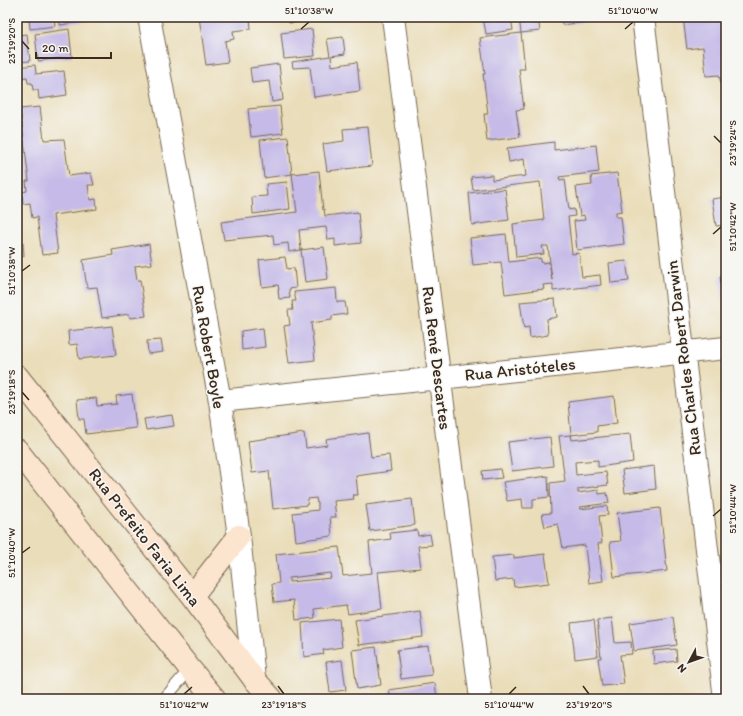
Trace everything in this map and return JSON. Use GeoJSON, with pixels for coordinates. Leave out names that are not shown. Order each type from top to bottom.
{"type":"FeatureCollection","features":[{"type":"Feature","properties":{"kind":"main road","name":"Rua Prefeito Faria Lima"},"geometry":{"type":"LineString","coordinates":[[17,376],[192,596],[254,679],[272,699]]}},
{"type":"Feature","properties":{"kind":"main road"},"geometry":{"type":"LineString","coordinates":[[17,450],[215,699]]}},
{"type":"Feature","properties":{"kind":"main road"},"geometry":{"type":"LineString","coordinates":[[192,596],[239,536]]}},
{"type":"Feature","properties":{"kind":"street","name":"Rua Robert Boyle"},"geometry":{"type":"LineString","coordinates":[[149,17],[220,401],[239,536],[254,679]]}},
{"type":"Feature","properties":{"kind":"street","name":"Rua René Descartes"},"geometry":{"type":"LineString","coordinates":[[393,17],[481,699]]}},
{"type":"Feature","properties":{"kind":"street","name":"Rua Charles Robert Darwin"},"geometry":{"type":"LineString","coordinates":[[643,17],[682,352],[725,699]]}},
{"type":"Feature","properties":{"kind":"street","name":"Rua Aristóteles"},"geometry":{"type":"LineString","coordinates":[[220,401],[726,348]]}},
{"type":"Feature","properties":{"kind":"lane"},"geometry":{"type":"LineString","coordinates":[[164,699],[190,669]]}},
{"type":"Feature","properties":{"kind":"building"},"geometry":{"type":"Polygon","coordinates":[[[29,17],[54,17],[55,26],[30,29],[29,17]]]}},
{"type":"Feature","properties":{"kind":"building"},"geometry":{"type":"Polygon","coordinates":[[[59,17],[108,17],[108,18],[60,25],[59,17]]]}},
{"type":"Feature","properties":{"kind":"building"},"geometry":{"type":"Polygon","coordinates":[[[199,17],[250,17],[251,29],[233,31],[234,39],[225,41],[228,62],[206,65],[199,17]]]}},
{"type":"Feature","properties":{"kind":"building"},"geometry":{"type":"Polygon","coordinates":[[[288,17],[326,17],[327,18],[289,23],[288,17]]]}},
{"type":"Feature","properties":{"kind":"building"},"geometry":{"type":"Polygon","coordinates":[[[483,17],[511,17],[513,30],[486,34],[483,17]]]}},
{"type":"Feature","properties":{"kind":"building"},"geometry":{"type":"Polygon","coordinates":[[[519,17],[538,17],[540,31],[521,33],[519,17]]]}},
{"type":"Feature","properties":{"kind":"building"},"geometry":{"type":"Polygon","coordinates":[[[561,17],[599,17],[599,20],[562,25],[561,17]]]}},
{"type":"Feature","properties":{"kind":"building"},"geometry":{"type":"Polygon","coordinates":[[[683,17],[726,17],[726,82],[721,83],[719,75],[706,76],[703,47],[687,49],[683,17]]]}},
{"type":"Feature","properties":{"kind":"building"},"geometry":{"type":"Polygon","coordinates":[[[69,29],[72,57],[38,61],[35,34],[69,29]]]}},
{"type":"Feature","properties":{"kind":"building"},"geometry":{"type":"Polygon","coordinates":[[[312,29],[315,56],[284,59],[281,33],[312,29]]]}},
{"type":"Feature","properties":{"kind":"building"},"geometry":{"type":"Polygon","coordinates":[[[521,33],[525,69],[519,69],[524,109],[516,110],[520,137],[487,141],[484,114],[488,114],[483,74],[485,74],[480,38],[521,33]]]}},
{"type":"Feature","properties":{"kind":"building"},"geometry":{"type":"Polygon","coordinates":[[[27,34],[30,61],[17,62],[17,35],[27,34]]]}},
{"type":"Feature","properties":{"kind":"building"},"geometry":{"type":"Polygon","coordinates":[[[343,37],[345,54],[331,56],[332,66],[357,62],[360,91],[314,97],[310,67],[293,68],[292,62],[330,56],[327,39],[343,37]]]}},
{"type":"Feature","properties":{"kind":"building"},"geometry":{"type":"Polygon","coordinates":[[[279,64],[283,100],[272,102],[269,81],[252,83],[250,68],[279,64]]]}},
{"type":"Feature","properties":{"kind":"building"},"geometry":{"type":"Polygon","coordinates":[[[35,65],[36,74],[64,71],[67,95],[39,99],[38,90],[33,90],[32,83],[28,83],[27,77],[17,78],[17,67],[35,65]]]}},
{"type":"Feature","properties":{"kind":"building"},"geometry":{"type":"Polygon","coordinates":[[[280,106],[283,133],[251,137],[248,109],[280,106]]]}},
{"type":"Feature","properties":{"kind":"building"},"geometry":{"type":"Polygon","coordinates":[[[40,107],[44,140],[64,139],[69,176],[91,173],[94,185],[88,185],[90,200],[96,199],[97,209],[53,215],[58,253],[42,255],[37,217],[32,218],[30,203],[23,204],[22,192],[27,191],[26,181],[29,181],[20,109],[40,107]]]}},
{"type":"Feature","properties":{"kind":"building"},"geometry":{"type":"Polygon","coordinates":[[[368,127],[372,166],[327,171],[323,144],[344,141],[343,129],[368,127]]]}},
{"type":"Feature","properties":{"kind":"building"},"geometry":{"type":"Polygon","coordinates":[[[288,137],[292,174],[264,178],[260,140],[288,137]]]}},
{"type":"Feature","properties":{"kind":"building"},"geometry":{"type":"Polygon","coordinates":[[[554,142],[554,150],[596,145],[599,172],[559,177],[560,180],[565,179],[569,210],[574,209],[575,216],[568,217],[572,254],[579,253],[582,277],[600,275],[601,285],[553,291],[553,284],[543,285],[544,289],[505,294],[501,262],[473,265],[470,238],[506,234],[509,262],[540,258],[542,263],[549,262],[552,280],[548,246],[542,246],[544,254],[516,257],[513,224],[544,220],[540,182],[473,190],[471,177],[492,175],[492,180],[526,176],[524,159],[509,162],[507,148],[554,142]]]}},
{"type":"Feature","properties":{"kind":"building"},"geometry":{"type":"Polygon","coordinates":[[[319,171],[325,216],[358,212],[361,243],[335,246],[335,239],[328,240],[326,227],[299,230],[301,250],[289,252],[288,243],[274,245],[273,235],[224,240],[221,222],[297,212],[292,174],[319,171]]]}},
{"type":"Feature","properties":{"kind":"building"},"geometry":{"type":"Polygon","coordinates":[[[617,173],[622,211],[616,212],[616,217],[621,217],[624,244],[577,250],[574,221],[585,220],[584,215],[580,216],[576,187],[592,185],[591,176],[617,173]]]}},
{"type":"Feature","properties":{"kind":"building"},"geometry":{"type":"Polygon","coordinates":[[[287,182],[290,209],[253,214],[252,197],[267,196],[266,184],[287,182]]]}},
{"type":"Feature","properties":{"kind":"building"},"geometry":{"type":"Polygon","coordinates":[[[505,189],[509,220],[472,225],[469,193],[505,189]]]}},
{"type":"Feature","properties":{"kind":"building"},"geometry":{"type":"Polygon","coordinates":[[[726,197],[726,225],[716,226],[712,199],[726,197]]]}},
{"type":"Feature","properties":{"kind":"building"},"geometry":{"type":"Polygon","coordinates":[[[23,243],[24,256],[17,257],[17,244],[23,243]]]}},
{"type":"Feature","properties":{"kind":"building"},"geometry":{"type":"Polygon","coordinates":[[[149,244],[152,264],[135,266],[137,280],[140,280],[146,316],[130,318],[129,314],[102,318],[97,287],[87,288],[83,260],[113,255],[112,250],[149,244]]]}},
{"type":"Feature","properties":{"kind":"building"},"geometry":{"type":"Polygon","coordinates":[[[324,247],[328,279],[305,282],[301,250],[324,247]]]}},
{"type":"Feature","properties":{"kind":"building"},"geometry":{"type":"Polygon","coordinates":[[[285,257],[287,269],[294,268],[296,288],[289,289],[290,298],[279,299],[278,285],[262,287],[259,260],[285,257]]]}},
{"type":"Feature","properties":{"kind":"building"},"geometry":{"type":"Polygon","coordinates":[[[626,261],[629,281],[611,283],[609,263],[626,261]]]}},
{"type":"Feature","properties":{"kind":"building"},"geometry":{"type":"Polygon","coordinates":[[[726,275],[726,299],[723,299],[720,276],[726,275]]]}},
{"type":"Feature","properties":{"kind":"building"},"geometry":{"type":"Polygon","coordinates":[[[336,288],[337,302],[345,302],[347,314],[332,316],[332,320],[311,323],[315,360],[289,363],[284,326],[290,325],[288,310],[293,310],[292,301],[296,301],[294,292],[336,288]]]}},
{"type":"Feature","properties":{"kind":"building"},"geometry":{"type":"Polygon","coordinates":[[[555,299],[557,317],[547,319],[548,335],[530,338],[529,327],[524,328],[520,302],[555,299]]]}},
{"type":"Feature","properties":{"kind":"building"},"geometry":{"type":"Polygon","coordinates":[[[112,326],[116,355],[79,359],[77,344],[69,345],[68,331],[112,326]]]}},
{"type":"Feature","properties":{"kind":"building"},"geometry":{"type":"Polygon","coordinates":[[[263,328],[265,347],[242,350],[241,331],[263,328]]]}},
{"type":"Feature","properties":{"kind":"building"},"geometry":{"type":"Polygon","coordinates":[[[161,340],[163,352],[148,354],[147,341],[161,340]]]}},
{"type":"Feature","properties":{"kind":"building"},"geometry":{"type":"Polygon","coordinates":[[[132,394],[136,428],[86,434],[84,419],[79,419],[77,400],[96,398],[97,406],[117,404],[116,396],[132,394]]]}},
{"type":"Feature","properties":{"kind":"building"},"geometry":{"type":"Polygon","coordinates":[[[614,396],[617,423],[597,426],[597,432],[571,435],[568,402],[614,396]]]}},
{"type":"Feature","properties":{"kind":"building"},"geometry":{"type":"Polygon","coordinates":[[[172,415],[174,426],[146,430],[144,419],[172,415]]]}},
{"type":"Feature","properties":{"kind":"building"},"geometry":{"type":"Polygon","coordinates":[[[304,433],[306,448],[327,445],[326,439],[368,433],[371,457],[389,455],[391,471],[356,476],[358,495],[353,495],[354,499],[334,501],[336,517],[330,517],[332,536],[296,541],[293,513],[318,510],[316,498],[308,499],[307,505],[273,509],[269,471],[252,473],[248,441],[304,433]]]}},
{"type":"Feature","properties":{"kind":"building"},"geometry":{"type":"Polygon","coordinates":[[[630,434],[633,462],[598,467],[598,460],[575,462],[576,475],[606,472],[608,485],[578,489],[578,493],[598,490],[599,494],[607,493],[609,503],[580,507],[580,509],[607,506],[608,515],[599,516],[602,543],[598,544],[603,581],[589,583],[585,545],[563,548],[558,524],[545,527],[542,514],[551,513],[550,483],[565,481],[559,436],[571,435],[572,440],[630,434]]]}},
{"type":"Feature","properties":{"kind":"building"},"geometry":{"type":"Polygon","coordinates":[[[550,437],[553,466],[512,471],[508,442],[550,437]]]}},
{"type":"Feature","properties":{"kind":"building"},"geometry":{"type":"Polygon","coordinates":[[[654,466],[656,489],[625,493],[622,470],[654,466]]]}},
{"type":"Feature","properties":{"kind":"building"},"geometry":{"type":"Polygon","coordinates":[[[500,469],[502,478],[483,480],[482,471],[500,469]]]}},
{"type":"Feature","properties":{"kind":"building"},"geometry":{"type":"Polygon","coordinates":[[[548,476],[549,497],[533,499],[533,508],[523,508],[522,499],[507,501],[503,482],[548,476]]]}},
{"type":"Feature","properties":{"kind":"building"},"geometry":{"type":"Polygon","coordinates":[[[412,499],[415,525],[370,531],[366,505],[412,499]]]}},
{"type":"Feature","properties":{"kind":"building"},"geometry":{"type":"Polygon","coordinates":[[[660,508],[667,571],[614,577],[610,542],[621,541],[617,513],[660,508]]]}},
{"type":"Feature","properties":{"kind":"building"},"geometry":{"type":"Polygon","coordinates":[[[417,530],[418,536],[430,534],[432,545],[418,546],[421,568],[378,572],[382,609],[348,614],[346,605],[314,609],[315,618],[296,620],[294,600],[274,602],[272,584],[279,583],[276,554],[339,547],[343,576],[372,573],[369,542],[391,539],[390,533],[417,530]],[[330,573],[289,578],[289,582],[331,578],[330,573]]]}},
{"type":"Feature","properties":{"kind":"building"},"geometry":{"type":"Polygon","coordinates":[[[545,554],[549,583],[514,587],[513,579],[495,581],[492,557],[514,555],[514,558],[545,554]]]}},
{"type":"Feature","properties":{"kind":"building"},"geometry":{"type":"Polygon","coordinates":[[[420,611],[423,637],[359,645],[355,620],[420,611]]]}},
{"type":"Feature","properties":{"kind":"building"},"geometry":{"type":"Polygon","coordinates":[[[673,617],[677,645],[634,651],[630,623],[673,617]]]}},
{"type":"Feature","properties":{"kind":"building"},"geometry":{"type":"Polygon","coordinates":[[[612,618],[615,643],[631,642],[632,654],[620,655],[624,684],[602,686],[598,658],[601,658],[597,620],[612,618]]]}},
{"type":"Feature","properties":{"kind":"building"},"geometry":{"type":"Polygon","coordinates":[[[339,619],[342,647],[323,650],[324,654],[304,657],[302,623],[339,619]]]}},
{"type":"Feature","properties":{"kind":"building"},"geometry":{"type":"Polygon","coordinates":[[[594,620],[598,656],[575,659],[571,623],[594,620]]]}},
{"type":"Feature","properties":{"kind":"building"},"geometry":{"type":"Polygon","coordinates":[[[428,646],[432,675],[401,679],[397,650],[428,646]]]}},
{"type":"Feature","properties":{"kind":"building"},"geometry":{"type":"Polygon","coordinates":[[[376,647],[381,685],[357,689],[352,650],[376,647]]]}},
{"type":"Feature","properties":{"kind":"building"},"geometry":{"type":"Polygon","coordinates":[[[676,649],[677,661],[654,664],[653,651],[676,649]]]}},
{"type":"Feature","properties":{"kind":"building"},"geometry":{"type":"Polygon","coordinates":[[[342,660],[346,690],[330,692],[326,662],[342,660]]]}},
{"type":"Feature","properties":{"kind":"building"},"geometry":{"type":"Polygon","coordinates":[[[435,683],[437,699],[391,699],[389,690],[435,683]]]}}]}
